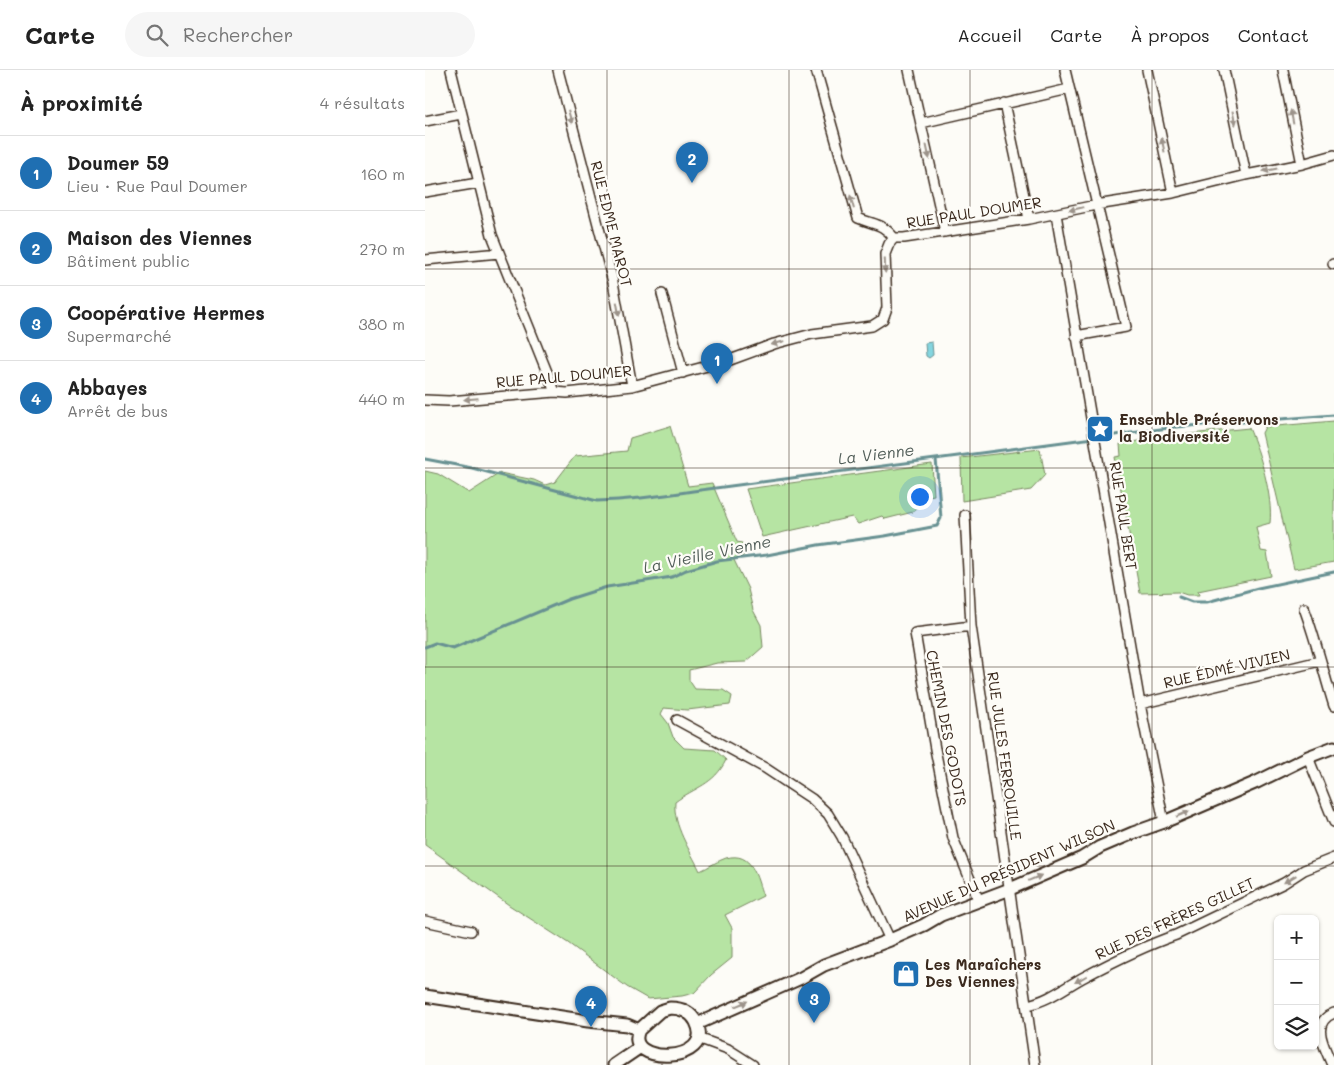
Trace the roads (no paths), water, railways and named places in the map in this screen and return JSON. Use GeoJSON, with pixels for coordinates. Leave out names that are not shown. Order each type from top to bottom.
{"type":"FeatureCollection","features":[{"type":"Feature","properties":{"kind":"street"},"geometry":{"type":"LineString","coordinates":[[451,70],[492,235],[555,392]]}},
{"type":"Feature","properties":{"kind":"street","name":"RUE EDME MAROT"},"geometry":{"type":"LineString","coordinates":[[558,70],[613,282],[632,386]]}},
{"type":"Feature","properties":{"kind":"street"},"geometry":{"type":"LineString","coordinates":[[816,70],[858,218],[888,229],[894,238]]}},
{"type":"Feature","properties":{"kind":"street"},"geometry":{"type":"LineString","coordinates":[[909,70],[945,232]]}},
{"type":"Feature","properties":{"kind":"street"},"geometry":{"type":"LineString","coordinates":[[1065,70],[1126,327],[1077,336]]}},
{"type":"Feature","properties":{"kind":"street"},"geometry":{"type":"LineString","coordinates":[[1147,70],[1173,193]]}},
{"type":"Feature","properties":{"kind":"street"},"geometry":{"type":"LineString","coordinates":[[1224,70],[1246,175]]}},
{"type":"Feature","properties":{"kind":"street"},"geometry":{"type":"LineString","coordinates":[[1283,70],[1302,164]]}},
{"type":"Feature","properties":{"kind":"street"},"geometry":{"type":"LineString","coordinates":[[921,123],[1069,90]]}},
{"type":"Feature","properties":{"kind":"street"},"geometry":{"type":"LineString","coordinates":[[1004,103],[1029,219]]}},
{"type":"Feature","properties":{"kind":"street"},"geometry":{"type":"LineString","coordinates":[[425,121],[461,114]]}},
{"type":"Feature","properties":{"kind":"street","name":"RUE PAUL DOUMER"},"geometry":{"type":"LineString","coordinates":[[425,400],[449,401],[555,392],[567,393],[632,386],[731,360],[774,344],[812,334],[872,326],[883,319],[887,308],[885,254],[894,238],[1029,219],[1096,205],[1173,193],[1334,155]]}},
{"type":"Feature","properties":{"kind":"street"},"geometry":{"type":"LineString","coordinates":[[425,192],[478,183]]}},
{"type":"Feature","properties":{"kind":"street","name":"RUE PAUL BERT"},"geometry":{"type":"LineString","coordinates":[[1056,214],[1096,438],[1140,704],[1164,822]]}},
{"type":"Feature","properties":{"kind":"street"},"geometry":{"type":"LineString","coordinates":[[425,260],[499,253]]}},
{"type":"Feature","properties":{"kind":"street"},"geometry":{"type":"LineString","coordinates":[[662,294],[683,373]]}},
{"type":"Feature","properties":{"kind":"street"},"geometry":{"type":"LineString","coordinates":[[965,515],[971,626]]}},
{"type":"Feature","properties":{"kind":"street"},"geometry":{"type":"LineString","coordinates":[[1304,608],[1334,706]]}},
{"type":"Feature","properties":{"kind":"street","name":"RUE JULES FERROUILLE"},"geometry":{"type":"LineString","coordinates":[[971,626],[1035,1065]]}},
{"type":"Feature","properties":{"kind":"street","name":"CHEMIN DES GODOTS"},"geometry":{"type":"LineString","coordinates":[[971,626],[915,633],[953,838],[979,901]]}},
{"type":"Feature","properties":{"kind":"street","name":"RUE ÉDMÉ VIVIEN"},"geometry":{"type":"LineString","coordinates":[[1140,704],[1320,661]]}},
{"type":"Feature","properties":{"kind":"street"},"geometry":{"type":"LineString","coordinates":[[677,720],[765,768],[812,799],[828,814],[846,846],[891,940]]}},
{"type":"Feature","properties":{"kind":"street","name":"AVENUE DU PRÉSIDENT WILSON"},"geometry":{"type":"LineString","coordinates":[[697,1024],[801,978],[824,965],[891,940],[941,915],[1082,858],[1100,847],[1164,822],[1334,747]]}},
{"type":"Feature","properties":{"kind":"street"},"geometry":{"type":"LineString","coordinates":[[1308,757],[1334,822]]}},
{"type":"Feature","properties":{"kind":"street","name":"RUE DES FRÈRES GILLET"},"geometry":{"type":"LineString","coordinates":[[1027,1005],[1042,1001],[1091,974],[1285,883],[1305,870],[1334,858]]}},
{"type":"Feature","properties":{"kind":"street"},"geometry":{"type":"LineString","coordinates":[[425,921],[471,931]]}},
{"type":"Feature","properties":{"kind":"street"},"geometry":{"type":"LineString","coordinates":[[426,997],[627,1025],[639,1030]]}},
{"type":"Feature","properties":{"kind":"street"},"geometry":{"type":"LineString","coordinates":[[677,1008],[689,1014],[697,1024],[698,1038],[682,1061],[677,1059],[660,1062],[647,1056],[639,1048],[637,1038],[639,1030],[660,1011],[677,1008]]}},
{"type":"Feature","properties":{"kind":"street"},"geometry":{"type":"LineString","coordinates":[[1332,1065],[1319,1028],[1322,1020],[1334,1013]]}},
{"type":"Feature","properties":{"kind":"street"},"geometry":{"type":"LineString","coordinates":[[698,1038],[728,1049],[753,1065]]}},
{"type":"Feature","properties":{"kind":"street"},"geometry":{"type":"LineString","coordinates":[[614,1065],[639,1048]]}},
{"type":"Feature","properties":{"kind":"water"},"geometry":{"type":"Polygon","coordinates":[[[932,342],[933,355],[929,358],[926,356],[925,343],[932,342]]]}},
{"type":"Feature","properties":{"kind":"waterway","name":"La Vienne"},"geometry":{"type":"LineString","coordinates":[[425,459],[472,468],[597,501],[657,496],[1176,427],[1334,415]]}},
{"type":"Feature","properties":{"kind":"waterway","name":"La Vieille Vienne"},"geometry":{"type":"LineString","coordinates":[[425,647],[435,643],[453,648],[569,599],[607,587],[672,577],[686,570],[717,561],[767,555],[937,526],[941,518],[936,459]]}},
{"type":"Feature","properties":{"kind":"waterway"},"geometry":{"type":"LineString","coordinates":[[1179,597],[1192,602],[1207,602],[1258,588],[1334,572]]}},
{"type":"Feature","properties":{"kind":"place","name":"Maison des Viennes"},"geometry":{"type":"Point","coordinates":[692,183]}},
{"type":"Feature","properties":{"kind":"place","name":"Doumer 59"},"geometry":{"type":"Point","coordinates":[717,384]}},
{"type":"Feature","properties":{"kind":"place","name":"Ensemble Préservons la Biodiversité"},"geometry":{"type":"Point","coordinates":[1100,429]}},
{"type":"Feature","properties":{"kind":"place","name":"Les Maraîchers Des Viennes"},"geometry":{"type":"Point","coordinates":[906,974]}},
{"type":"Feature","properties":{"kind":"place","name":"Coopérative Hermes"},"geometry":{"type":"Point","coordinates":[814,1023]}},
{"type":"Feature","properties":{"kind":"place","name":"Abbayes"},"geometry":{"type":"Point","coordinates":[591,1027]}}]}
